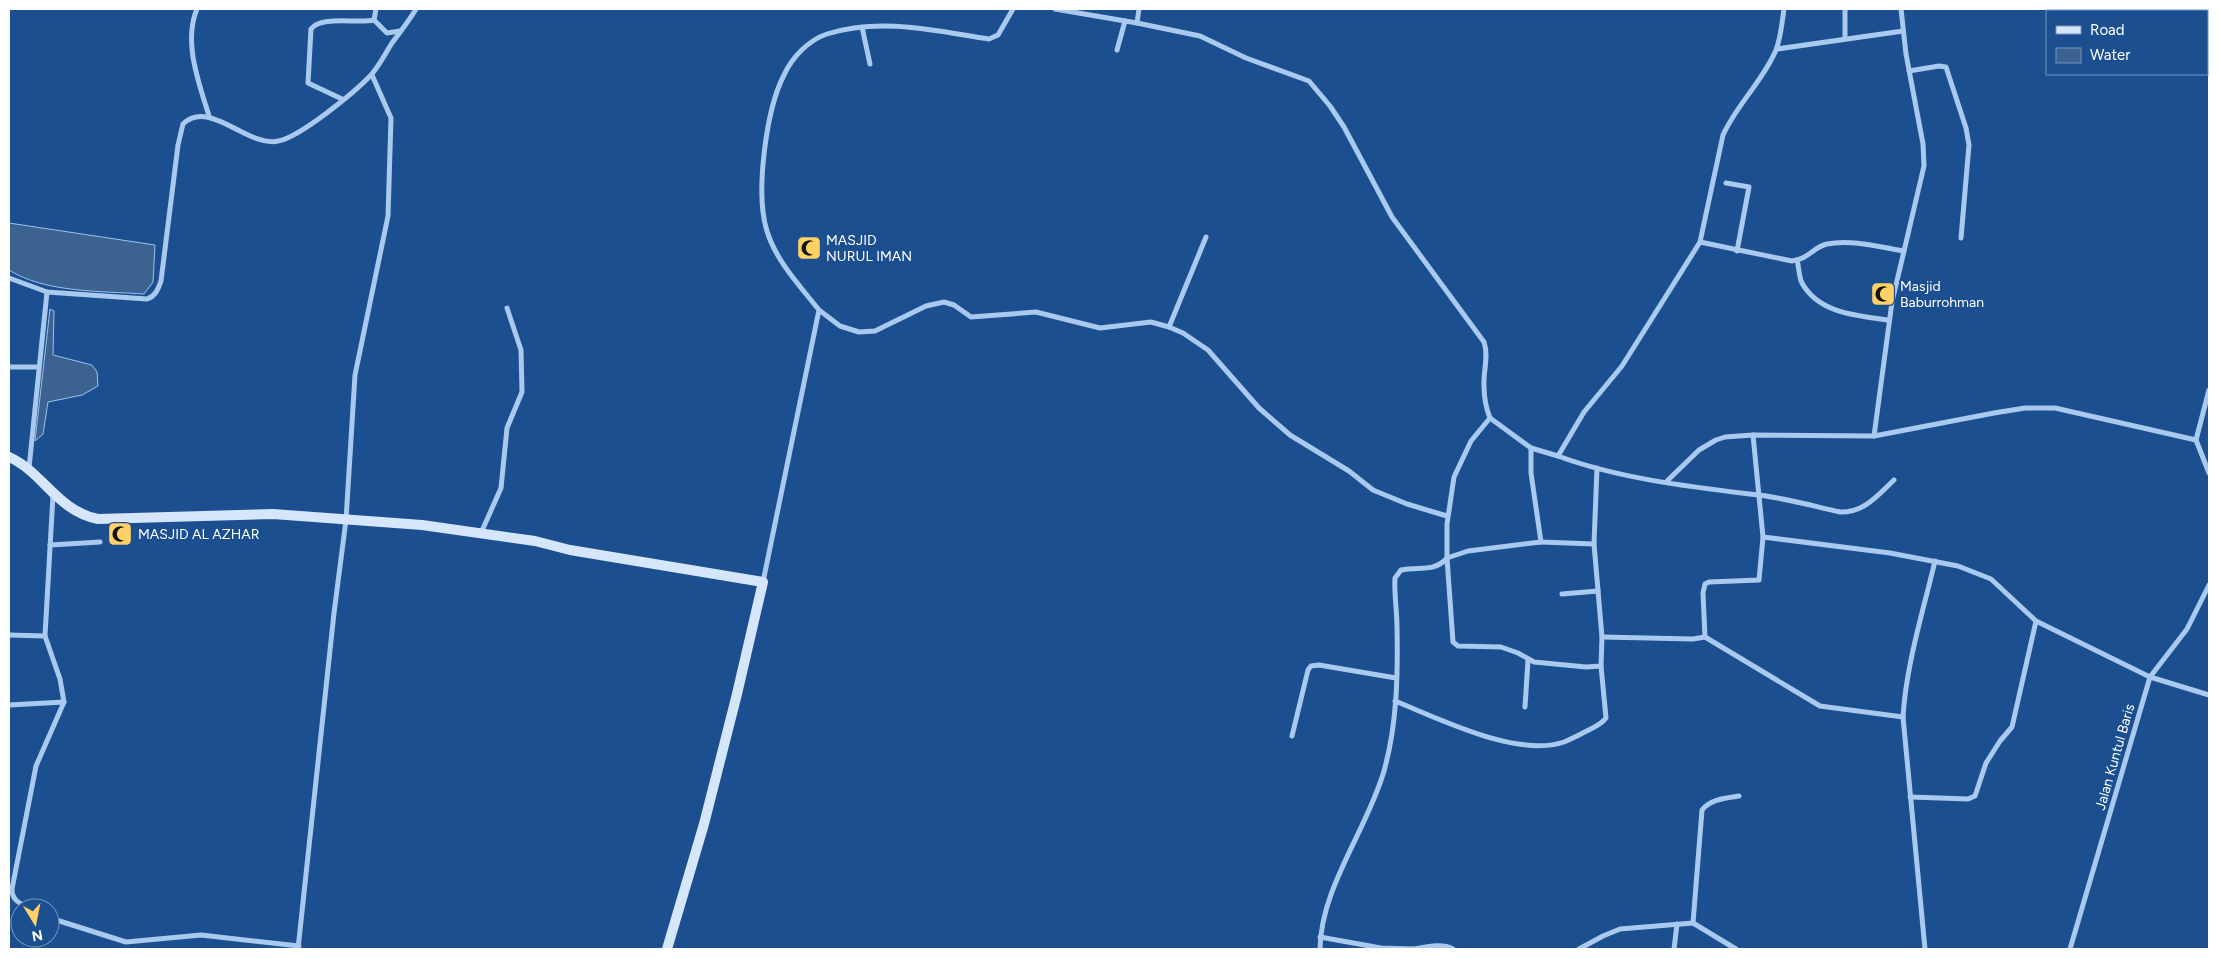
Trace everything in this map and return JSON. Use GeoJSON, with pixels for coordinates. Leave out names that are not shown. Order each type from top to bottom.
{"type":"FeatureCollection","features":[{"type":"Feature","properties":{"kind":"street"},"geometry":{"type":"LineString","coordinates":[[197,9],[192,21],[194,66],[208,116]]}},
{"type":"Feature","properties":{"kind":"street"},"geometry":{"type":"LineString","coordinates":[[374,20],[376,9]]}},
{"type":"Feature","properties":{"kind":"street"},"geometry":{"type":"LineString","coordinates":[[9,278],[48,292],[147,299],[155,294],[161,281],[181,128],[186,120],[192,117],[208,116],[253,137],[278,142],[309,126],[372,74],[416,9]]}},
{"type":"Feature","properties":{"kind":"street"},"geometry":{"type":"LineString","coordinates":[[1013,9],[998,35],[990,39],[902,26],[862,27],[828,34],[815,40],[793,60],[778,88],[764,162],[762,201],[767,234],[792,276],[819,310],[840,326],[859,332],[876,331],[926,306],[944,302],[954,305],[971,317],[1036,312],[1100,328],[1151,322],[1170,327],[1208,350],[1259,408],[1290,435],[1349,471],[1373,490],[1407,504],[1447,516]]}},
{"type":"Feature","properties":{"kind":"street"},"geometry":{"type":"LineString","coordinates":[[1055,9],[1125,20],[1200,36],[1246,58],[1309,81],[1344,126],[1392,217],[1484,342],[1486,354],[1484,385],[1486,409],[1490,418],[1531,448],[1597,468],[1848,512],[1857,510],[1870,503],[1894,480]]}},
{"type":"Feature","properties":{"kind":"street"},"geometry":{"type":"LineString","coordinates":[[1137,23],[1139,9]]}},
{"type":"Feature","properties":{"kind":"street"},"geometry":{"type":"LineString","coordinates":[[1558,456],[1584,412],[1622,366],[1700,242],[1724,135],[1734,114],[1767,68],[1777,49],[1784,9]]}},
{"type":"Feature","properties":{"kind":"street"},"geometry":{"type":"LineString","coordinates":[[1845,9],[1845,39]]}},
{"type":"Feature","properties":{"kind":"street"},"geometry":{"type":"LineString","coordinates":[[1874,436],[1889,320],[1924,166],[1923,144],[1909,72],[1901,9]]}},
{"type":"Feature","properties":{"kind":"street"},"geometry":{"type":"LineString","coordinates":[[342,99],[308,83],[311,29],[318,23],[328,21],[374,20],[387,33],[400,30]]}},
{"type":"Feature","properties":{"kind":"street"},"geometry":{"type":"LineString","coordinates":[[1117,50],[1125,20]]}},
{"type":"Feature","properties":{"kind":"street"},"geometry":{"type":"LineString","coordinates":[[862,27],[870,64]]}},
{"type":"Feature","properties":{"kind":"street"},"geometry":{"type":"LineString","coordinates":[[1777,49],[1903,31]]}},
{"type":"Feature","properties":{"kind":"street"},"geometry":{"type":"LineString","coordinates":[[1909,72],[1939,66],[1946,67],[1963,120],[1970,155],[1961,238]]}},
{"type":"Feature","properties":{"kind":"street"},"geometry":{"type":"LineString","coordinates":[[60,921],[126,942],[201,935],[298,947],[334,613],[346,520],[355,375],[388,216],[391,118],[372,74]]}},
{"type":"Feature","properties":{"kind":"street"},"geometry":{"type":"LineString","coordinates":[[1726,183],[1749,187],[1737,251]]}},
{"type":"Feature","properties":{"kind":"street"},"geometry":{"type":"LineString","coordinates":[[1170,327],[1206,237]]}},
{"type":"Feature","properties":{"kind":"street"},"geometry":{"type":"LineString","coordinates":[[1700,242],[1737,251],[1797,260],[1809,256],[1819,247],[1827,244],[1863,244],[1904,251]]}},
{"type":"Feature","properties":{"kind":"street"},"geometry":{"type":"LineString","coordinates":[[1797,260],[1801,282],[1817,302],[1845,314],[1889,320]]}},
{"type":"Feature","properties":{"kind":"street"},"geometry":{"type":"LineString","coordinates":[[29,469],[48,292]]}},
{"type":"Feature","properties":{"kind":"street"},"geometry":{"type":"LineString","coordinates":[[481,533],[500,488],[507,428],[522,392],[521,350],[507,308]]}},
{"type":"Feature","properties":{"kind":"street"},"geometry":{"type":"LineString","coordinates":[[667,949],[704,824],[737,694],[819,310]]}},
{"type":"Feature","properties":{"kind":"street"},"geometry":{"type":"LineString","coordinates":[[9,367],[39,367]]}},
{"type":"Feature","properties":{"kind":"street"},"geometry":{"type":"LineString","coordinates":[[2209,390],[2196,440],[2209,473]]}},
{"type":"Feature","properties":{"kind":"street"},"geometry":{"type":"LineString","coordinates":[[1667,481],[1698,450],[1716,440],[1753,435],[1874,436],[2024,408],[2047,408],[2078,412],[2196,440]]}},
{"type":"Feature","properties":{"kind":"street"},"geometry":{"type":"LineString","coordinates":[[1490,418],[1471,440],[1463,456],[1454,477],[1447,516],[1447,558],[1454,644],[1458,646],[1501,647],[1518,653],[1534,662],[1601,666]]}},
{"type":"Feature","properties":{"kind":"street"},"geometry":{"type":"LineString","coordinates":[[1705,637],[1702,593],[1705,584],[1709,582],[1759,580],[1763,537],[1753,435]]}},
{"type":"Feature","properties":{"kind":"street"},"geometry":{"type":"LineString","coordinates":[[1531,448],[1532,473],[1541,542]]}},
{"type":"Feature","properties":{"kind":"street"},"geometry":{"type":"LineString","coordinates":[[9,457],[29,469],[53,495],[82,515],[98,519],[273,514],[422,525],[481,533],[762,582]]}},
{"type":"Feature","properties":{"kind":"street"},"geometry":{"type":"LineString","coordinates":[[1396,701],[1466,730],[1522,745],[1542,746],[1563,742],[1602,724],[1606,718],[1601,666],[1602,637],[1594,544],[1597,468]]}},
{"type":"Feature","properties":{"kind":"street"},"geometry":{"type":"LineString","coordinates":[[14,898],[12,890],[29,793],[42,750],[64,702],[60,679],[46,636],[53,495]]}},
{"type":"Feature","properties":{"kind":"street"},"geometry":{"type":"LineString","coordinates":[[1763,537],[1935,561],[1958,566],[1991,579],[2036,620],[2150,677],[2209,694]]}},
{"type":"Feature","properties":{"kind":"street"},"geometry":{"type":"LineString","coordinates":[[50,545],[100,542]]}},
{"type":"Feature","properties":{"kind":"street"},"geometry":{"type":"LineString","coordinates":[[1320,949],[1320,937],[1326,907],[1383,774],[1396,701],[1395,578],[1401,570],[1433,568],[1440,566],[1447,558],[1468,551],[1541,542],[1594,544]]}},
{"type":"Feature","properties":{"kind":"street"},"geometry":{"type":"LineString","coordinates":[[1925,949],[1903,717],[1904,696],[1935,561]]}},
{"type":"Feature","properties":{"kind":"street","name":"Jalan Kuntul Baris"},"geometry":{"type":"LineString","coordinates":[[2070,949],[2150,677],[2187,629],[2209,585]]}},
{"type":"Feature","properties":{"kind":"street"},"geometry":{"type":"LineString","coordinates":[[1562,594],[1598,591]]}},
{"type":"Feature","properties":{"kind":"street"},"geometry":{"type":"LineString","coordinates":[[1910,797],[1968,799],[1975,796],[1986,763],[2000,741],[2012,727],[2036,620]]}},
{"type":"Feature","properties":{"kind":"street"},"geometry":{"type":"LineString","coordinates":[[9,635],[46,636]]}},
{"type":"Feature","properties":{"kind":"street"},"geometry":{"type":"LineString","coordinates":[[1602,637],[1693,639],[1705,637],[1820,706],[1903,717]]}},
{"type":"Feature","properties":{"kind":"street"},"geometry":{"type":"LineString","coordinates":[[1525,707],[1528,660]]}},
{"type":"Feature","properties":{"kind":"street"},"geometry":{"type":"LineString","coordinates":[[1292,736],[1308,670],[1311,666],[1319,665],[1396,678]]}},
{"type":"Feature","properties":{"kind":"street"},"geometry":{"type":"LineString","coordinates":[[9,705],[64,702]]}},
{"type":"Feature","properties":{"kind":"street"},"geometry":{"type":"LineString","coordinates":[[1693,923],[1702,810],[1706,805],[1714,801],[1739,796]]}},
{"type":"Feature","properties":{"kind":"street"},"geometry":{"type":"LineString","coordinates":[[1580,949],[1620,929],[1693,923],[1736,949]]}},
{"type":"Feature","properties":{"kind":"street"},"geometry":{"type":"LineString","coordinates":[[1674,949],[1677,924]]}},
{"type":"Feature","properties":{"kind":"street"},"geometry":{"type":"LineString","coordinates":[[1320,937],[1381,948],[1414,949],[1432,946],[1453,949]]}},
{"type":"Feature","properties":{"kind":"water"},"geometry":{"type":"Polygon","coordinates":[[[9,223],[155,245],[153,282],[144,294],[75,290],[23,278],[9,270],[9,223]]]}},
{"type":"Feature","properties":{"kind":"water"},"geometry":{"type":"Polygon","coordinates":[[[50,309],[54,311],[53,355],[92,365],[97,372],[98,386],[82,395],[48,402],[43,434],[35,441],[50,309]]]}},
{"type":"Feature","properties":{"kind":"place","name":"MASJID NURUL IMAN"},"geometry":{"type":"Point","coordinates":[809,248]}},
{"type":"Feature","properties":{"kind":"place","name":"Masjid Baburrohman"},"geometry":{"type":"Point","coordinates":[1883,294]}},
{"type":"Feature","properties":{"kind":"place","name":"MASJID AL AZHAR"},"geometry":{"type":"Point","coordinates":[120,534]}}]}
